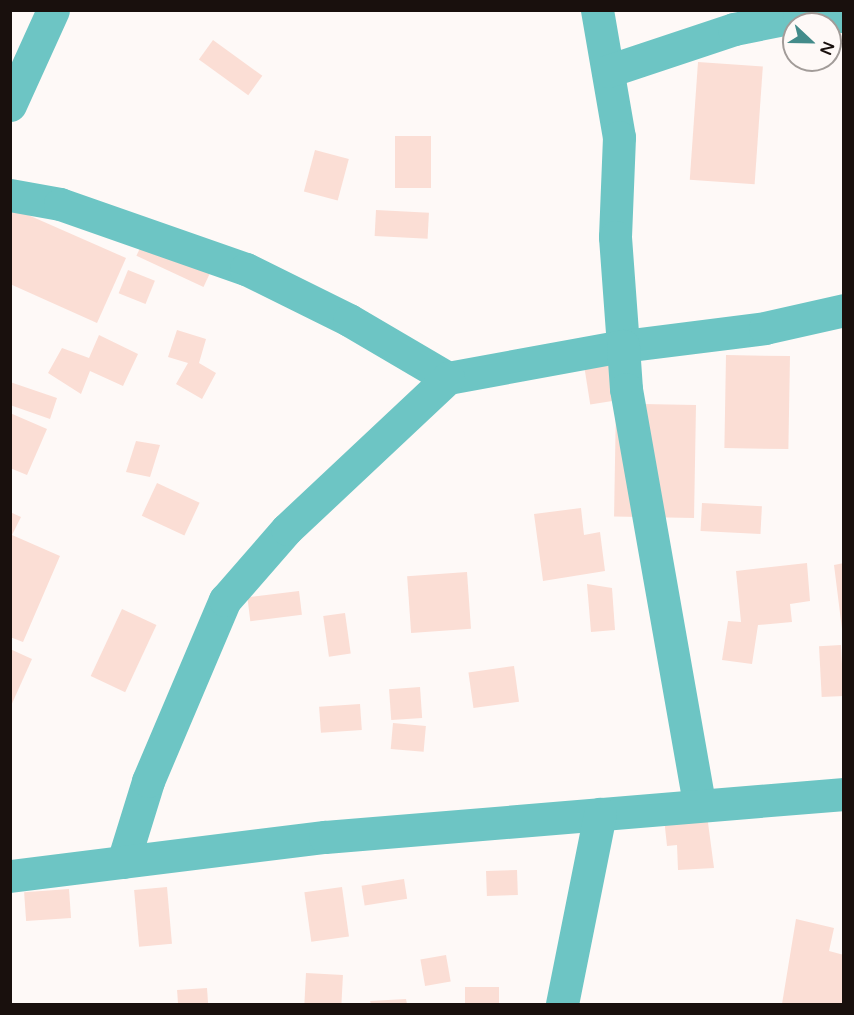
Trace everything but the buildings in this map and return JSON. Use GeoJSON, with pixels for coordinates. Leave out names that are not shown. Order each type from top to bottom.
{"type":"FeatureCollection","features":[{"type":"Feature","properties":{"kind":"street"},"geometry":{"type":"LineString","coordinates":[[10,105],[53,10]]}},
{"type":"Feature","properties":{"kind":"street"},"geometry":{"type":"LineString","coordinates":[[597,10],[619,137],[615,237],[626,389],[679,667],[699,805]]}},
{"type":"Feature","properties":{"kind":"street"},"geometry":{"type":"LineString","coordinates":[[608,71],[734,29],[799,16],[843,16]]}},
{"type":"Feature","properties":{"kind":"street"},"geometry":{"type":"LineString","coordinates":[[10,195],[60,204],[246,269],[349,320],[448,378]]}},
{"type":"Feature","properties":{"kind":"street"},"geometry":{"type":"LineString","coordinates":[[123,862],[148,781],[225,600],[287,529],[448,378],[623,346],[765,328],[843,310]]}},
{"type":"Feature","properties":{"kind":"street"},"geometry":{"type":"LineString","coordinates":[[10,876],[325,837],[843,794]]}},
{"type":"Feature","properties":{"kind":"street"},"geometry":{"type":"LineString","coordinates":[[562,1005],[600,814]]}}]}
